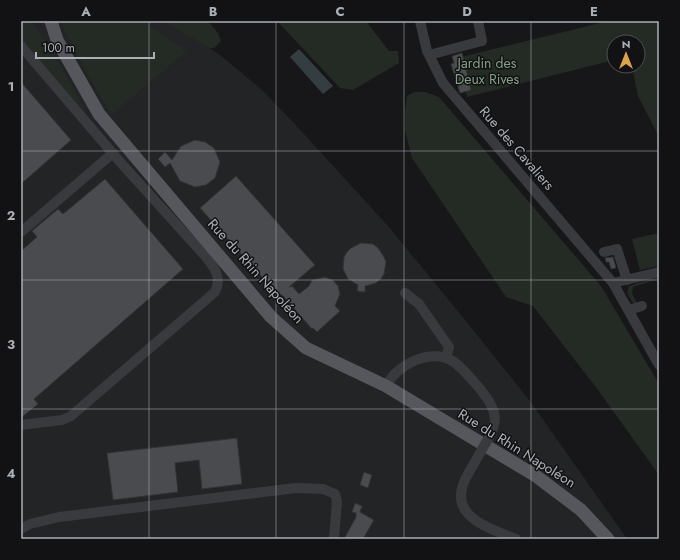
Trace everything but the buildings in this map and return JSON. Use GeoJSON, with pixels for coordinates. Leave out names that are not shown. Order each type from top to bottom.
{"type":"FeatureCollection","features":[{"type":"Feature","properties":{"kind":"main road","name":"Rue du Rhin Napoléon"},"geometry":{"type":"LineString","coordinates":[[41,21],[57,40],[99,114],[271,316],[306,348],[386,386],[561,493],[581,510],[608,539]]}},
{"type":"Feature","properties":{"kind":"main road","name":"Rue du Rhin Napoléon"},"geometry":{"type":"LineString","coordinates":[[51,21],[57,40]]}},
{"type":"Feature","properties":{"kind":"street","name":"Rue des Cavaliers"},"geometry":{"type":"LineString","coordinates":[[420,21],[434,68],[446,87],[613,283],[659,365]]}},
{"type":"Feature","properties":{"kind":"street"},"geometry":{"type":"LineString","coordinates":[[429,54],[482,41],[478,21]]}},
{"type":"Feature","properties":{"kind":"street"},"geometry":{"type":"LineString","coordinates":[[21,46],[113,153],[214,266],[217,273],[218,287],[209,298],[71,416],[62,420],[21,425]]}},
{"type":"Feature","properties":{"kind":"street"},"geometry":{"type":"LineString","coordinates":[[21,232],[113,153]]}},
{"type":"Feature","properties":{"kind":"street"},"geometry":{"type":"LineString","coordinates":[[604,252],[617,249],[626,280]]}},
{"type":"Feature","properties":{"kind":"street"},"geometry":{"type":"LineString","coordinates":[[613,283],[659,272]]}},
{"type":"Feature","properties":{"kind":"street"},"geometry":{"type":"LineString","coordinates":[[404,293],[419,304],[449,347],[446,358]]}},
{"type":"Feature","properties":{"kind":"street"},"geometry":{"type":"LineString","coordinates":[[629,310],[642,306]]}},
{"type":"Feature","properties":{"kind":"street"},"geometry":{"type":"LineString","coordinates":[[386,386],[404,366],[417,360],[430,357],[446,358],[454,362],[473,380],[492,405],[494,423],[488,439],[463,483],[461,497],[464,509],[481,525],[516,539]]}},
{"type":"Feature","properties":{"kind":"street"},"geometry":{"type":"LineString","coordinates":[[21,529],[30,524],[59,517],[296,488],[323,489],[335,494],[337,501],[334,539]]}},
{"type":"Feature","properties":{"kind":"shaded area"},"geometry":{"type":"Polygon","coordinates":[[[21,21],[169,21],[220,55],[262,90],[388,226],[461,315],[530,401],[627,539],[21,539],[21,21]]]}},
{"type":"Feature","properties":{"kind":"shaded area"},"geometry":{"type":"Polygon","coordinates":[[[299,49],[333,86],[323,94],[290,57],[299,49]]]}},
{"type":"Feature","properties":{"kind":"green space"},"geometry":{"type":"Polygon","coordinates":[[[21,21],[31,21],[62,69],[90,119],[21,41],[21,21]]]}},
{"type":"Feature","properties":{"kind":"green space"},"geometry":{"type":"Polygon","coordinates":[[[60,21],[142,21],[187,51],[111,115],[74,50],[60,21]]]}},
{"type":"Feature","properties":{"kind":"green space"},"geometry":{"type":"Polygon","coordinates":[[[164,21],[208,21],[218,33],[221,41],[214,48],[209,48],[164,21]]]}},
{"type":"Feature","properties":{"kind":"green space"},"geometry":{"type":"Polygon","coordinates":[[[277,21],[366,21],[389,51],[398,51],[399,63],[353,90],[340,88],[277,21]]]}},
{"type":"Feature","properties":{"kind":"green space","name":"Jardin des Deux Rives"},"geometry":{"type":"Polygon","coordinates":[[[608,21],[659,21],[659,137],[638,96],[634,74],[646,74],[646,34],[606,34],[606,62],[467,97],[457,58],[608,21]]]}},
{"type":"Feature","properties":{"kind":"green space"},"geometry":{"type":"Polygon","coordinates":[[[414,92],[426,92],[439,97],[601,286],[659,384],[659,475],[598,390],[533,306],[506,297],[412,158],[405,131],[405,112],[407,96],[414,92]]]}},
{"type":"Feature","properties":{"kind":"green space"},"geometry":{"type":"Polygon","coordinates":[[[659,233],[659,266],[640,270],[632,239],[659,233]]]}},
{"type":"Feature","properties":{"kind":"green space"},"geometry":{"type":"Polygon","coordinates":[[[659,276],[659,279],[633,287],[632,293],[637,303],[635,307],[627,293],[629,286],[659,276]]]}}]}
